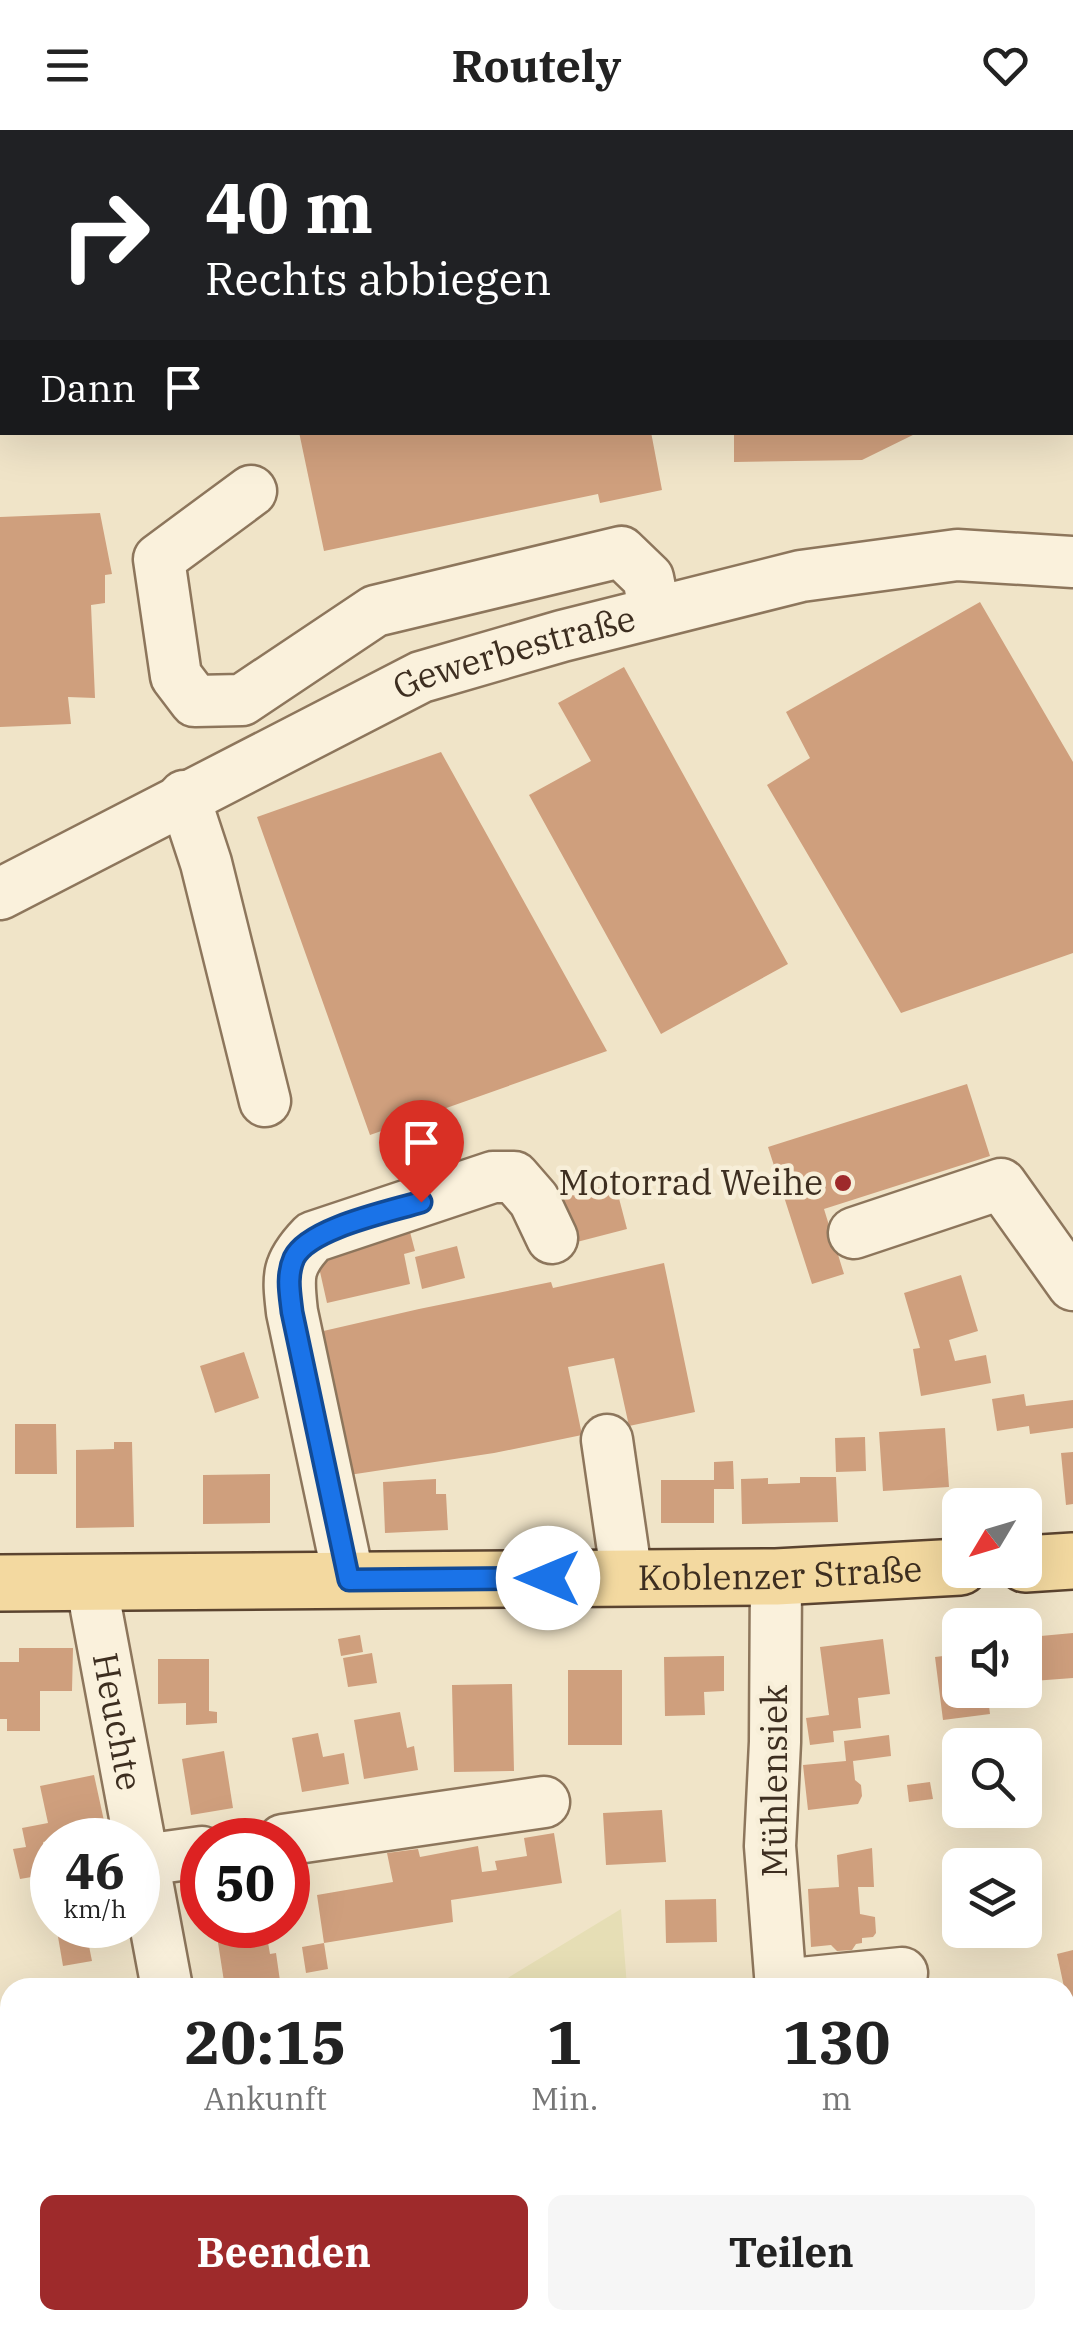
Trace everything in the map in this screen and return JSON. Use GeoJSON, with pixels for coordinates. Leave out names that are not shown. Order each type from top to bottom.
{"type":"FeatureCollection","features":[{"type":"Feature","properties":{"kind":"main road"},"geometry":{"type":"LineString","coordinates":[[1042,1563],[1073,1561]]}},
{"type":"Feature","properties":{"kind":"main road","name":"Koblenzer Straße"},"geometry":{"type":"LineString","coordinates":[[0,1583],[776,1577],[942,1568]]}},
{"type":"Feature","properties":{"kind":"street"},"geometry":{"type":"LineString","coordinates":[[251,490],[160,559],[176,676],[195,700],[242,700],[374,611],[621,552],[648,578],[656,612]]}},
{"type":"Feature","properties":{"kind":"street","name":"Gewerbestraße"},"geometry":{"type":"LineString","coordinates":[[0,894],[422,676],[801,576],[957,556],[1073,562]]}},
{"type":"Feature","properties":{"kind":"street"},"geometry":{"type":"LineString","coordinates":[[184,796],[206,863],[266,1102]]}},
{"type":"Feature","properties":{"kind":"street"},"geometry":{"type":"LineString","coordinates":[[349,1580],[292,1312],[288,1278],[295,1256],[313,1237],[492,1178],[514,1178],[534,1200],[552,1238]]}},
{"type":"Feature","properties":{"kind":"street"},"geometry":{"type":"LineString","coordinates":[[854,1233],[1001,1184],[1073,1285]]}},
{"type":"Feature","properties":{"kind":"street"},"geometry":{"type":"LineString","coordinates":[[607,1440],[627,1578]]}},
{"type":"Feature","properties":{"kind":"street","name":"Mühlensiek"},"geometry":{"type":"LineString","coordinates":[[776,1577],[770,1846],[780,1978]]}},
{"type":"Feature","properties":{"kind":"street","name":"Heuchte"},"geometry":{"type":"LineString","coordinates":[[91,1582],[136,1818]]}},
{"type":"Feature","properties":{"kind":"street"},"geometry":{"type":"LineString","coordinates":[[310,1836],[544,1802]]}},
{"type":"Feature","properties":{"kind":"street","name":"Heuchte"},"geometry":{"type":"LineString","coordinates":[[160,1948],[165,1978]]}},
{"type":"Feature","properties":{"kind":"street","name":"Mühlensiek"},"geometry":{"type":"LineString","coordinates":[[855,1978],[902,1973]]}},
{"type":"Feature","properties":{"kind":"shaded area"},"geometry":{"type":"Polygon","coordinates":[[[621,1909],[626,1978],[508,1978],[621,1909]]]}},
{"type":"Feature","properties":{"kind":"building"},"geometry":{"type":"Polygon","coordinates":[[[300,435],[652,435],[662,490],[600,503],[598,494],[324,551],[300,435]]]}},
{"type":"Feature","properties":{"kind":"building"},"geometry":{"type":"Polygon","coordinates":[[[734,435],[913,435],[862,460],[734,462],[734,435]]]}},
{"type":"Feature","properties":{"kind":"building"},"geometry":{"type":"Polygon","coordinates":[[[100,513],[112,574],[105,575],[105,603],[91,605],[95,698],[68,697],[71,724],[0,727],[0,517],[100,513]]]}},
{"type":"Feature","properties":{"kind":"building"},"geometry":{"type":"Polygon","coordinates":[[[980,602],[1073,762],[1073,953],[901,1013],[767,785],[810,758],[786,712],[980,602]]]}},
{"type":"Feature","properties":{"kind":"building"},"geometry":{"type":"Polygon","coordinates":[[[624,667],[788,964],[661,1034],[529,795],[591,761],[558,703],[624,667]]]}},
{"type":"Feature","properties":{"kind":"building"},"geometry":{"type":"Polygon","coordinates":[[[441,752],[607,1051],[370,1135],[257,817],[441,752]]]}},
{"type":"Feature","properties":{"kind":"building","name":"Motorrad Weihe"},"geometry":{"type":"Polygon","coordinates":[[[967,1084],[990,1156],[824,1209],[844,1274],[812,1284],[768,1147],[967,1084]]]}},
{"type":"Feature","properties":{"kind":"building"},"geometry":{"type":"Polygon","coordinates":[[[615,1183],[627,1229],[573,1243],[561,1197],[615,1183]]]}},
{"type":"Feature","properties":{"kind":"building"},"geometry":{"type":"Polygon","coordinates":[[[410,1232],[415,1251],[404,1254],[410,1284],[327,1303],[316,1254],[410,1232]]]}},
{"type":"Feature","properties":{"kind":"building"},"geometry":{"type":"Polygon","coordinates":[[[457,1246],[465,1278],[422,1289],[415,1257],[457,1246]]]}},
{"type":"Feature","properties":{"kind":"building"},"geometry":{"type":"Polygon","coordinates":[[[664,1263],[695,1412],[629,1426],[614,1358],[568,1367],[582,1435],[349,1475],[306,1335],[551,1282],[553,1288],[664,1263]]]}},
{"type":"Feature","properties":{"kind":"building"},"geometry":{"type":"Polygon","coordinates":[[[961,1275],[978,1331],[949,1340],[955,1361],[986,1355],[991,1383],[921,1396],[913,1349],[920,1348],[904,1293],[961,1275]]]}},
{"type":"Feature","properties":{"kind":"building"},"geometry":{"type":"Polygon","coordinates":[[[244,1352],[259,1398],[215,1413],[200,1366],[244,1352]]]}},
{"type":"Feature","properties":{"kind":"building"},"geometry":{"type":"Polygon","coordinates":[[[1024,1394],[1026,1406],[1073,1400],[1073,1428],[1030,1434],[1029,1426],[997,1431],[992,1399],[1024,1394]]]}},
{"type":"Feature","properties":{"kind":"building"},"geometry":{"type":"Polygon","coordinates":[[[15,1424],[56,1424],[57,1474],[15,1474],[15,1424]]]}},
{"type":"Feature","properties":{"kind":"building"},"geometry":{"type":"Polygon","coordinates":[[[945,1428],[949,1487],[883,1491],[879,1432],[945,1428]]]}},
{"type":"Feature","properties":{"kind":"building"},"geometry":{"type":"Polygon","coordinates":[[[865,1437],[866,1471],[836,1472],[835,1438],[865,1437]]]}},
{"type":"Feature","properties":{"kind":"building"},"geometry":{"type":"Polygon","coordinates":[[[114,1442],[132,1442],[134,1527],[76,1528],[76,1450],[114,1449],[114,1442]]]}},
{"type":"Feature","properties":{"kind":"building"},"geometry":{"type":"Polygon","coordinates":[[[1073,1452],[1073,1504],[1066,1505],[1061,1453],[1073,1452]]]}},
{"type":"Feature","properties":{"kind":"building"},"geometry":{"type":"Polygon","coordinates":[[[733,1461],[734,1489],[714,1489],[714,1523],[661,1523],[661,1480],[714,1480],[714,1462],[733,1461]]]}},
{"type":"Feature","properties":{"kind":"building"},"geometry":{"type":"Polygon","coordinates":[[[270,1474],[270,1523],[203,1524],[203,1475],[270,1474]]]}},
{"type":"Feature","properties":{"kind":"building"},"geometry":{"type":"Polygon","coordinates":[[[800,1477],[836,1477],[838,1522],[742,1524],[741,1479],[768,1478],[768,1484],[800,1483],[800,1477]]]}},
{"type":"Feature","properties":{"kind":"building"},"geometry":{"type":"Polygon","coordinates":[[[436,1479],[436,1494],[446,1494],[448,1530],[385,1533],[383,1482],[436,1479]]]}},
{"type":"Feature","properties":{"kind":"building"},"geometry":{"type":"Polygon","coordinates":[[[1073,1633],[1073,1678],[1042,1680],[1042,1636],[1073,1633]]]}},
{"type":"Feature","properties":{"kind":"building"},"geometry":{"type":"Polygon","coordinates":[[[360,1635],[363,1652],[341,1656],[338,1639],[360,1635]]]}},
{"type":"Feature","properties":{"kind":"building"},"geometry":{"type":"Polygon","coordinates":[[[883,1639],[890,1694],[858,1698],[861,1728],[833,1731],[834,1742],[810,1745],[806,1718],[829,1715],[820,1647],[883,1639]]]}},
{"type":"Feature","properties":{"kind":"building"},"geometry":{"type":"Polygon","coordinates":[[[19,1648],[73,1648],[72,1691],[40,1691],[40,1731],[7,1731],[7,1719],[0,1719],[0,1662],[19,1662],[19,1648]]]}},
{"type":"Feature","properties":{"kind":"building"},"geometry":{"type":"Polygon","coordinates":[[[372,1653],[377,1683],[348,1687],[343,1658],[372,1653]]]}},
{"type":"Feature","properties":{"kind":"building"},"geometry":{"type":"Polygon","coordinates":[[[724,1656],[724,1691],[704,1692],[705,1715],[665,1716],[664,1657],[724,1656]]]}},
{"type":"Feature","properties":{"kind":"building"},"geometry":{"type":"Polygon","coordinates":[[[942,1656],[942,1708],[989,1708],[990,1714],[943,1720],[935,1657],[942,1656]]]}},
{"type":"Feature","properties":{"kind":"building"},"geometry":{"type":"Polygon","coordinates":[[[158,1659],[209,1659],[209,1711],[217,1712],[217,1723],[186,1725],[186,1703],[158,1704],[158,1659]]]}},
{"type":"Feature","properties":{"kind":"building"},"geometry":{"type":"Polygon","coordinates":[[[568,1670],[622,1670],[622,1745],[568,1745],[568,1670]]]}},
{"type":"Feature","properties":{"kind":"building"},"geometry":{"type":"Polygon","coordinates":[[[512,1684],[514,1771],[454,1772],[452,1685],[512,1684]]]}},
{"type":"Feature","properties":{"kind":"building"},"geometry":{"type":"Polygon","coordinates":[[[400,1712],[407,1748],[414,1746],[418,1770],[364,1779],[354,1720],[400,1712]]]}},
{"type":"Feature","properties":{"kind":"building"},"geometry":{"type":"Polygon","coordinates":[[[318,1733],[323,1757],[344,1753],[349,1784],[302,1792],[292,1738],[318,1733]]]}},
{"type":"Feature","properties":{"kind":"building"},"geometry":{"type":"Polygon","coordinates":[[[889,1735],[891,1756],[853,1761],[855,1780],[861,1785],[858,1804],[808,1810],[803,1765],[846,1761],[844,1741],[889,1735]]]}},
{"type":"Feature","properties":{"kind":"building"},"geometry":{"type":"Polygon","coordinates":[[[224,1751],[233,1808],[191,1815],[182,1759],[224,1751]]]}},
{"type":"Feature","properties":{"kind":"building"},"geometry":{"type":"Polygon","coordinates":[[[94,1775],[103,1818],[47,1818],[40,1786],[94,1775]]]}},
{"type":"Feature","properties":{"kind":"building"},"geometry":{"type":"Polygon","coordinates":[[[930,1782],[933,1799],[909,1802],[907,1785],[930,1782]]]}},
{"type":"Feature","properties":{"kind":"building"},"geometry":{"type":"Polygon","coordinates":[[[662,1810],[666,1862],[606,1865],[603,1813],[662,1810]]]}},
{"type":"Feature","properties":{"kind":"building"},"geometry":{"type":"Polygon","coordinates":[[[30,1826],[30,1877],[20,1879],[13,1849],[26,1847],[22,1828],[30,1826]]]}},
{"type":"Feature","properties":{"kind":"building"},"geometry":{"type":"Polygon","coordinates":[[[554,1833],[562,1883],[451,1900],[453,1922],[324,1943],[317,1895],[393,1882],[387,1853],[418,1849],[420,1857],[478,1846],[482,1872],[497,1870],[495,1861],[527,1856],[524,1838],[554,1833]]]}},
{"type":"Feature","properties":{"kind":"building"},"geometry":{"type":"Polygon","coordinates":[[[872,1848],[874,1887],[858,1887],[860,1914],[875,1917],[876,1933],[862,1938],[862,1943],[852,1950],[837,1951],[831,1945],[811,1947],[808,1889],[839,1887],[837,1855],[872,1848]]]}},
{"type":"Feature","properties":{"kind":"building"},"geometry":{"type":"Polygon","coordinates":[[[716,1899],[717,1942],[666,1943],[665,1900],[716,1899]]]}},
{"type":"Feature","properties":{"kind":"building"},"geometry":{"type":"Polygon","coordinates":[[[324,1943],[328,1969],[306,1973],[302,1948],[324,1943]]]}},
{"type":"Feature","properties":{"kind":"building"},"geometry":{"type":"Polygon","coordinates":[[[60,1948],[89,1948],[92,1961],[63,1966],[60,1948]]]}},
{"type":"Feature","properties":{"kind":"building"},"geometry":{"type":"Polygon","coordinates":[[[219,1948],[269,1948],[270,1954],[276,1953],[280,1978],[223,1978],[219,1948]]]}},
{"type":"Feature","properties":{"kind":"building"},"geometry":{"type":"Polygon","coordinates":[[[1073,1950],[1073,1978],[1062,1978],[1057,1954],[1073,1950]]]}},
{"type":"Feature","properties":{"kind":"place","name":"Motorrad Weihe"},"geometry":{"type":"Point","coordinates":[843,1183]}},
{"type":"Feature","properties":{"kind":"route"},"geometry":{"type":"LineString","coordinates":[[421,1202],[313,1237],[295,1256],[288,1278],[349,1580],[548,1578]]}}]}
